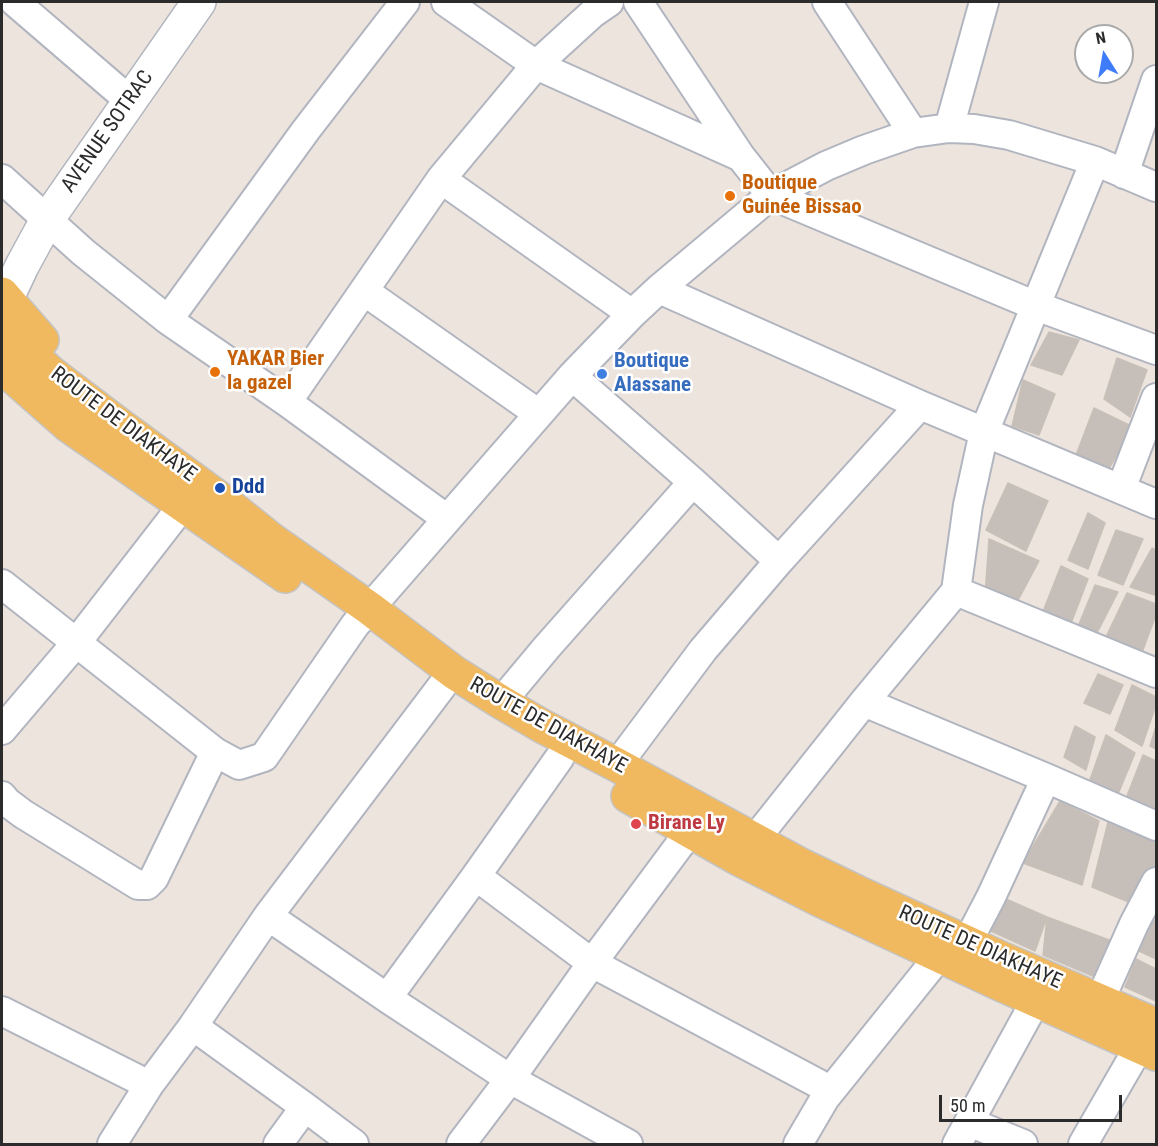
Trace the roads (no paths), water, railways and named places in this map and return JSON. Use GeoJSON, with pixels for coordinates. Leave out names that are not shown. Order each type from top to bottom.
{"type":"FeatureCollection","features":[{"type":"Feature","properties":{"kind":"main road","name":"ROUTE DE DIAKHAYE"},"geometry":{"type":"LineString","coordinates":[[3,307],[50,372],[272,540],[442,686],[485,716],[690,831],[747,849]]}},
{"type":"Feature","properties":{"kind":"main road","name":"ROUTE DE DIAKHAYE"},"geometry":{"type":"LineString","coordinates":[[2,367],[69,426],[183,505],[501,702],[617,765],[747,849],[884,931],[953,949],[1100,1000],[1151,1042]]}},
{"type":"Feature","properties":{"kind":"main road","name":"ROUTE DE DIAKHAYE"},"geometry":{"type":"LineString","coordinates":[[953,949],[1036,1000],[1151,1042]]}},
{"type":"Feature","properties":{"kind":"street"},"geometry":{"type":"LineString","coordinates":[[15,2],[130,100]]}},
{"type":"Feature","properties":{"kind":"street","name":"AVENUE SOTRAC"},"geometry":{"type":"LineString","coordinates":[[3,307],[47,220],[199,2]]}},
{"type":"Feature","properties":{"kind":"street"},"geometry":{"type":"LineString","coordinates":[[168,320],[306,130],[405,2]]}},
{"type":"Feature","properties":{"kind":"street"},"geometry":{"type":"LineString","coordinates":[[446,2],[536,65],[741,157]]}},
{"type":"Feature","properties":{"kind":"street"},"geometry":{"type":"LineString","coordinates":[[288,402],[441,179],[536,65],[593,13],[609,2]]}},
{"type":"Feature","properties":{"kind":"street"},"geometry":{"type":"LineString","coordinates":[[638,2],[741,157],[771,195],[1036,306],[1156,350]]}},
{"type":"Feature","properties":{"kind":"street"},"geometry":{"type":"LineString","coordinates":[[827,2],[913,133]]}},
{"type":"Feature","properties":{"kind":"street"},"geometry":{"type":"LineString","coordinates":[[949,128],[984,2]]}},
{"type":"Feature","properties":{"kind":"street"},"geometry":{"type":"LineString","coordinates":[[1124,174],[1156,81]]}},
{"type":"Feature","properties":{"kind":"street"},"geometry":{"type":"LineString","coordinates":[[2,584],[214,752],[239,765],[264,758],[362,617],[572,376],[659,289],[771,195],[826,166],[864,150],[913,133],[949,128],[974,129],[1009,135],[1095,162],[1156,187]]}},
{"type":"Feature","properties":{"kind":"street"},"geometry":{"type":"LineString","coordinates":[[747,849],[956,591],[968,505],[984,432],[1095,162]]}},
{"type":"Feature","properties":{"kind":"street"},"geometry":{"type":"LineString","coordinates":[[2,179],[83,252],[168,320],[288,402],[447,519]]}},
{"type":"Feature","properties":{"kind":"street"},"geometry":{"type":"LineString","coordinates":[[441,179],[632,314]]}},
{"type":"Feature","properties":{"kind":"street"},"geometry":{"type":"LineString","coordinates":[[659,289],[920,405],[1156,504]]}},
{"type":"Feature","properties":{"kind":"street"},"geometry":{"type":"LineString","coordinates":[[364,291],[539,414]]}},
{"type":"Feature","properties":{"kind":"street"},"geometry":{"type":"LineString","coordinates":[[572,376],[779,561]]}},
{"type":"Feature","properties":{"kind":"street"},"geometry":{"type":"LineString","coordinates":[[1121,489],[1156,398]]}},
{"type":"Feature","properties":{"kind":"street"},"geometry":{"type":"LineString","coordinates":[[617,765],[703,650],[779,561],[920,405]]}},
{"type":"Feature","properties":{"kind":"street"},"geometry":{"type":"LineString","coordinates":[[501,702],[693,482]]}},
{"type":"Feature","properties":{"kind":"street"},"geometry":{"type":"LineString","coordinates":[[2,730],[76,643],[183,505]]}},
{"type":"Feature","properties":{"kind":"street"},"geometry":{"type":"LineString","coordinates":[[956,591],[1156,673]]}},
{"type":"Feature","properties":{"kind":"street"},"geometry":{"type":"LineString","coordinates":[[112,1144],[149,1085],[193,1026],[268,916],[442,686]]}},
{"type":"Feature","properties":{"kind":"street"},"geometry":{"type":"LineString","coordinates":[[864,702],[1156,826]]}},
{"type":"Feature","properties":{"kind":"street"},"geometry":{"type":"LineString","coordinates":[[2,796],[23,814],[138,885],[147,885],[153,878],[214,752]]}},
{"type":"Feature","properties":{"kind":"street"},"geometry":{"type":"LineString","coordinates":[[387,998],[560,757]]}},
{"type":"Feature","properties":{"kind":"street"},"geometry":{"type":"LineString","coordinates":[[798,1144],[825,1098],[953,949],[991,897],[1046,778]]}},
{"type":"Feature","properties":{"kind":"street"},"geometry":{"type":"LineString","coordinates":[[461,1144],[690,831]]}},
{"type":"Feature","properties":{"kind":"street"},"geometry":{"type":"LineString","coordinates":[[476,876],[592,963],[819,1084],[824,1090],[825,1098]]}},
{"type":"Feature","properties":{"kind":"street"},"geometry":{"type":"LineString","coordinates":[[1100,1000],[1134,924],[1156,882]]}},
{"type":"Feature","properties":{"kind":"street"},"geometry":{"type":"LineString","coordinates":[[268,916],[510,1079],[628,1144]]}},
{"type":"Feature","properties":{"kind":"street"},"geometry":{"type":"LineString","coordinates":[[1023,1144],[963,1133],[1036,1000]]}},
{"type":"Feature","properties":{"kind":"street"},"geometry":{"type":"LineString","coordinates":[[2,1011],[149,1085]]}},
{"type":"Feature","properties":{"kind":"street"},"geometry":{"type":"LineString","coordinates":[[193,1026],[354,1144]]}},
{"type":"Feature","properties":{"kind":"street"},"geometry":{"type":"LineString","coordinates":[[1083,1144],[1151,1042]]}},
{"type":"Feature","properties":{"kind":"street"},"geometry":{"type":"LineString","coordinates":[[278,1144],[305,1107]]}},
{"type":"Feature","properties":{"kind":"place","name":"Boutique Guinée Bissao"},"geometry":{"type":"Point","coordinates":[730,196]}},
{"type":"Feature","properties":{"kind":"place","name":"YAKAR Bier la gazel"},"geometry":{"type":"Point","coordinates":[215,372]}},
{"type":"Feature","properties":{"kind":"place","name":"Boutique Alassane"},"geometry":{"type":"Point","coordinates":[602,374]}},
{"type":"Feature","properties":{"kind":"place","name":"Ddd"},"geometry":{"type":"Point","coordinates":[220,488]}},
{"type":"Feature","properties":{"kind":"place","name":"Birane Ly"},"geometry":{"type":"Point","coordinates":[636,824]}}]}
